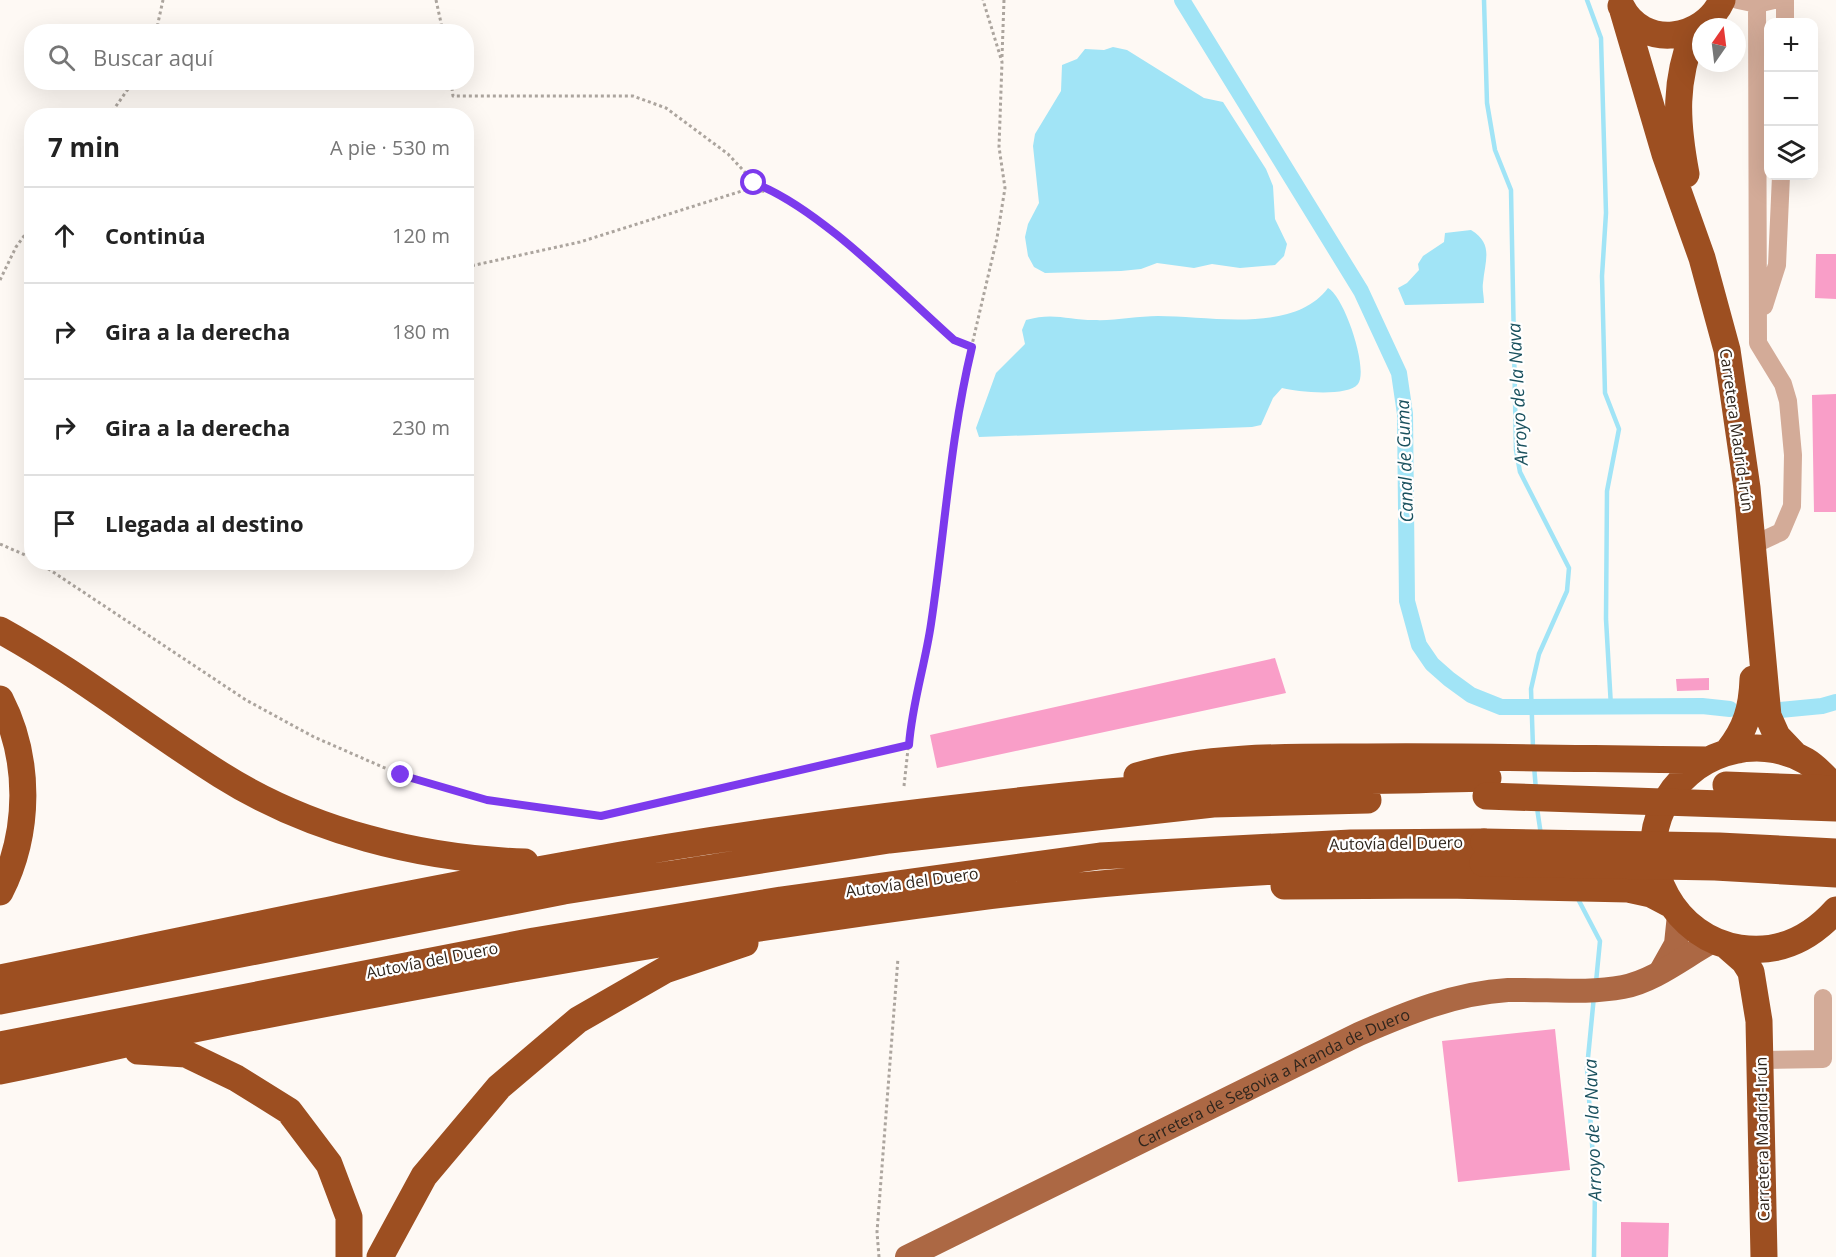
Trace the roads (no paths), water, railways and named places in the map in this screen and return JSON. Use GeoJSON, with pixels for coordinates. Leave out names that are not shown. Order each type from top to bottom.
{"type":"FeatureCollection","features":[{"type":"Feature","properties":{"kind":"highway"},"geometry":{"type":"LineString","coordinates":[[1711,18],[1722,0]]}},
{"type":"Feature","properties":{"kind":"highway"},"geometry":{"type":"LineString","coordinates":[[1620,6],[1634,23],[1647,31],[1663,36],[1692,32]]}},
{"type":"Feature","properties":{"kind":"highway","name":"Carretera Madrid-Irún"},"geometry":{"type":"LineString","coordinates":[[1620,6],[1665,154],[1702,258]]}},
{"type":"Feature","properties":{"kind":"highway","name":"Carretera Madrid-Irún"},"geometry":{"type":"LineString","coordinates":[[1692,36],[1680,68],[1677,109],[1685,170],[1702,258],[1727,350],[1740,430],[1768,716],[1777,735],[1816,764],[1836,788]]}},
{"type":"Feature","properties":{"kind":"highway","name":"Carretera Madrid-Irún"},"geometry":{"type":"LineString","coordinates":[[1756,605],[1749,715],[1742,734],[1718,755],[1681,780],[1662,807],[1654,840],[1656,873],[1674,910],[1695,930],[1721,944],[1743,960],[1751,972],[1759,1021],[1761,1060],[1764,1257]]}},
{"type":"Feature","properties":{"kind":"highway"},"geometry":{"type":"LineString","coordinates":[[0,630],[46,655],[223,776],[293,813],[372,840],[439,855],[498,861],[574,863]]}},
{"type":"Feature","properties":{"kind":"highway"},"geometry":{"type":"LineString","coordinates":[[0,699],[11,721],[23,780],[18,847],[11,871],[0,892]]}},
{"type":"Feature","properties":{"kind":"highway"},"geometry":{"type":"LineString","coordinates":[[1068,795],[1153,771],[1214,762],[1326,757],[1718,755],[1762,749],[1816,764]]}},
{"type":"Feature","properties":{"kind":"highway"},"geometry":{"type":"LineString","coordinates":[[0,978],[332,909],[574,863],[877,818],[1068,795],[1201,785],[1836,788]]}},
{"type":"Feature","properties":{"kind":"highway"},"geometry":{"type":"LineString","coordinates":[[0,1001],[564,891],[889,840],[1213,804],[1487,787],[1836,808]]}},
{"type":"Feature","properties":{"kind":"highway","name":"Autovía del Duero"},"geometry":{"type":"LineString","coordinates":[[0,1046],[534,941],[781,900],[1100,855],[1351,843],[1484,853],[1719,846],[1836,852]]}},
{"type":"Feature","properties":{"kind":"highway"},"geometry":{"type":"LineString","coordinates":[[0,1071],[195,1029],[486,974],[859,913],[1042,890],[1356,866],[1484,853],[1836,874]]}},
{"type":"Feature","properties":{"kind":"highway"},"geometry":{"type":"LineString","coordinates":[[1042,890],[1206,884],[1325,888],[1516,886],[1601,888],[1628,889],[1651,894],[1674,910]]}},
{"type":"Feature","properties":{"kind":"highway"},"geometry":{"type":"LineString","coordinates":[[1721,944],[1754,951],[1781,947],[1803,938],[1823,925],[1836,910]]}},
{"type":"Feature","properties":{"kind":"highway"},"geometry":{"type":"LineString","coordinates":[[380,1257],[431,1167],[499,1087],[578,1020],[665,970],[765,936],[859,913]]}},
{"type":"Feature","properties":{"kind":"highway","name":"Carretera Madrid-Irún"},"geometry":{"type":"LineString","coordinates":[[1759,1021],[1769,972],[1781,947]]}},
{"type":"Feature","properties":{"kind":"highway"},"geometry":{"type":"LineString","coordinates":[[42,1063],[132,1051],[186,1054],[236,1078],[272,1100],[289,1111],[329,1164],[349,1217],[350,1257]]}},
{"type":"Feature","properties":{"kind":"main road"},"geometry":{"type":"LineString","coordinates":[[1660,971],[1676,944],[1674,910]]}},
{"type":"Feature","properties":{"kind":"main road","name":"Carretera de Segovia a Aranda de Duero"},"geometry":{"type":"LineString","coordinates":[[907,1257],[1349,1039],[1409,1012],[1478,994],[1507,990],[1623,987],[1721,944]]}},
{"type":"Feature","properties":{"kind":"street"},"geometry":{"type":"LineString","coordinates":[[1738,0],[1763,1],[1758,343],[1783,384],[1788,401],[1793,455],[1792,506],[1781,532],[1753,545]]}},
{"type":"Feature","properties":{"kind":"street"},"geometry":{"type":"LineString","coordinates":[[1785,0],[1785,18]]}},
{"type":"Feature","properties":{"kind":"street"},"geometry":{"type":"LineString","coordinates":[[1758,322],[1777,265],[1781,180]]}},
{"type":"Feature","properties":{"kind":"street"},"geometry":{"type":"LineString","coordinates":[[1761,1060],[1823,1059],[1823,998]]}},
{"type":"Feature","properties":{"kind":"water"},"geometry":{"type":"Polygon","coordinates":[[[1113,47],[1127,50],[1204,98],[1223,102],[1266,169],[1273,186],[1275,219],[1287,244],[1284,256],[1275,265],[1240,268],[1212,264],[1194,268],[1157,263],[1141,269],[1121,271],[1045,273],[1034,267],[1028,256],[1025,237],[1028,224],[1039,203],[1033,146],[1035,134],[1061,91],[1062,65],[1077,59],[1085,49],[1104,50],[1113,47]]]}},
{"type":"Feature","properties":{"kind":"water"},"geometry":{"type":"Polygon","coordinates":[[[1471,230],[1483,241],[1485,247],[1484,303],[1405,305],[1398,288],[1407,283],[1419,270],[1418,264],[1423,256],[1444,242],[1445,233],[1471,230]]]}},
{"type":"Feature","properties":{"kind":"water"},"geometry":{"type":"Polygon","coordinates":[[[1328,288],[1341,304],[1358,349],[1361,376],[1358,384],[1352,388],[1344,391],[1322,392],[1282,388],[1273,398],[1261,425],[1252,427],[979,437],[976,428],[996,373],[1025,344],[1022,330],[1026,320],[1053,316],[1085,320],[1158,316],[1225,319],[1273,317],[1294,312],[1313,302],[1328,288]]]}},
{"type":"Feature","properties":{"kind":"waterway","name":"Canal de Guma"},"geometry":{"type":"LineString","coordinates":[[1182,0],[1361,291],[1399,373],[1405,414],[1407,601],[1419,645],[1432,664],[1471,695],[1501,707],[1702,706],[1730,709]]}},
{"type":"Feature","properties":{"kind":"waterway","name":"Arroyo de la Nava"},"geometry":{"type":"LineString","coordinates":[[1484,0],[1487,103],[1495,150],[1511,190],[1516,450],[1520,472],[1569,568],[1567,591],[1539,654],[1531,689],[1533,748]]}},
{"type":"Feature","properties":{"kind":"waterway"},"geometry":{"type":"LineString","coordinates":[[1587,0],[1601,38],[1606,213],[1602,276],[1605,393],[1619,429],[1607,491],[1606,619],[1611,707]]}},
{"type":"Feature","properties":{"kind":"waterway","name":"Canal de Guma"},"geometry":{"type":"LineString","coordinates":[[1780,710],[1822,706],[1836,702]]}},
{"type":"Feature","properties":{"kind":"waterway","name":"Arroyo de la Nava"},"geometry":{"type":"LineString","coordinates":[[1534,766],[1536,790]]}},
{"type":"Feature","properties":{"kind":"waterway","name":"Arroyo de la Nava"},"geometry":{"type":"LineString","coordinates":[[1537,808],[1541,835]]}},
{"type":"Feature","properties":{"kind":"waterway","name":"Arroyo de la Nava"},"geometry":{"type":"LineString","coordinates":[[1577,897],[1600,941],[1596,982]]}},
{"type":"Feature","properties":{"kind":"waterway","name":"Arroyo de la Nava"},"geometry":{"type":"LineString","coordinates":[[1594,996],[1587,1068],[1595,1188],[1594,1257]]}}]}
